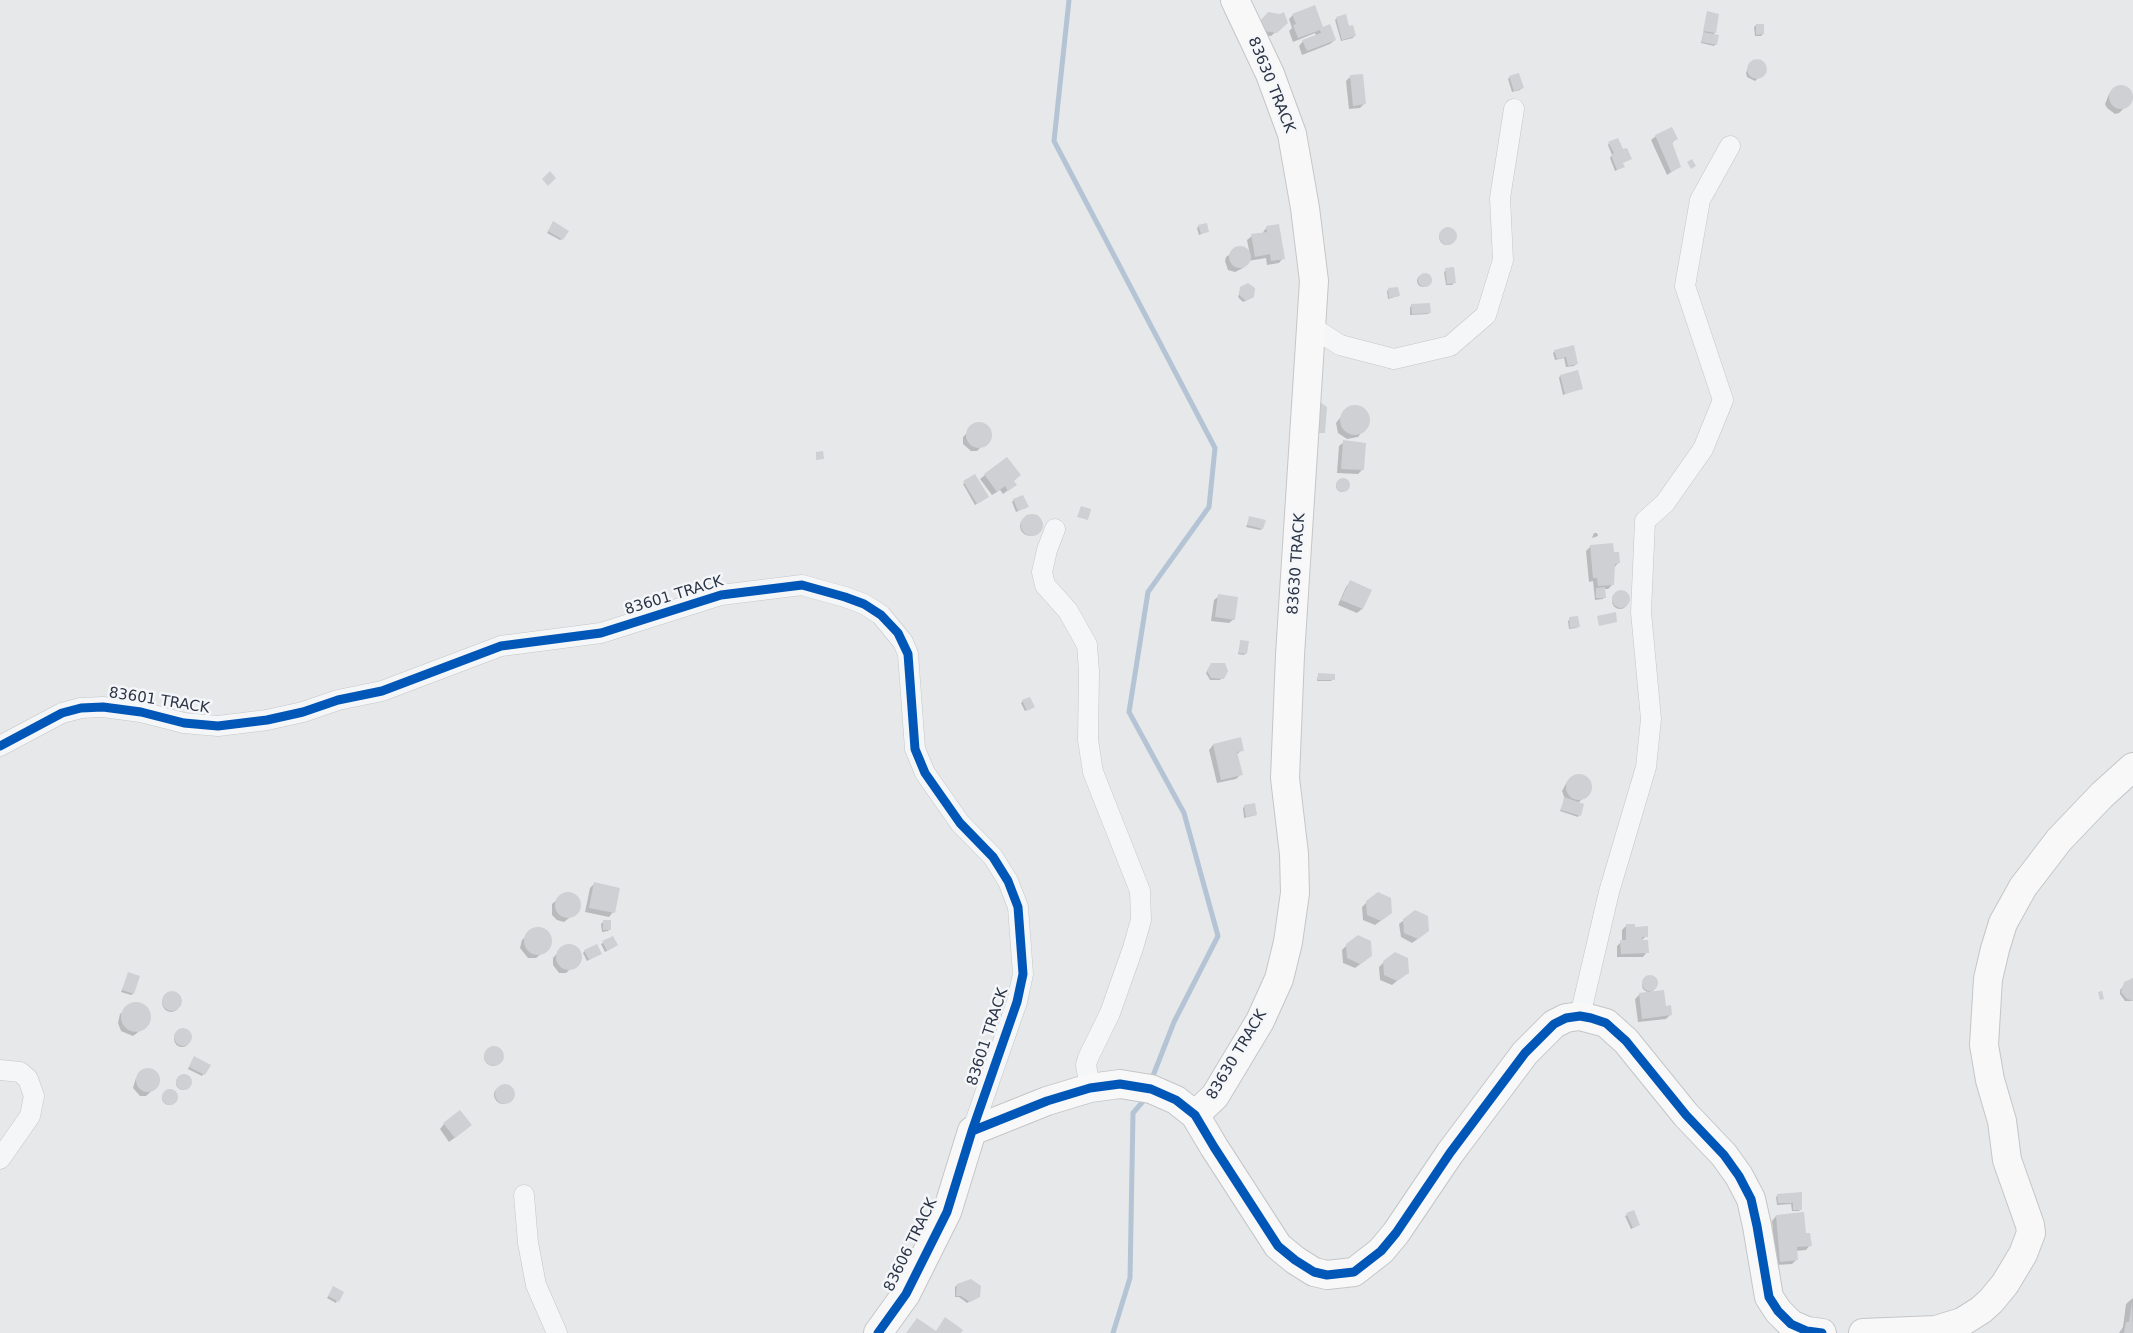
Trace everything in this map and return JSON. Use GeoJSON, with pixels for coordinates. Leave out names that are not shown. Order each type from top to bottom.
{"type":"FeatureCollection","features":[{"type":"Feature","properties":{"kind":"street","name":"83630 TRACK"},"geometry":{"type":"LineString","coordinates":[[1195,1115],[1215,1096],[1260,1021],[1279,980],[1288,942],[1295,893],[1294,854],[1285,778],[1290,655],[1314,281],[1305,208],[1292,134],[1270,74],[1235,0]]}},
{"type":"Feature","properties":{"kind":"street"},"geometry":{"type":"LineString","coordinates":[[1312,327],[1340,345],[1394,358],[1450,346],[1486,315],[1503,260],[1500,198],[1514,109]]}},
{"type":"Feature","properties":{"kind":"street"},"geometry":{"type":"LineString","coordinates":[[1580,1016],[1609,892],[1646,767],[1651,719],[1641,612],[1645,521],[1665,503],[1703,449],[1723,400],[1685,286],[1700,200],[1730,146]]}},
{"type":"Feature","properties":{"kind":"street"},"geometry":{"type":"LineString","coordinates":[[1055,529],[1042,572],[1045,585],[1068,611],[1087,645],[1088,740],[1093,772],[1140,891],[1141,920],[1133,948],[1110,1013],[1086,1065],[1090,1088]]}},
{"type":"Feature","properties":{"kind":"street","name":"83601 TRACK"},"geometry":{"type":"LineString","coordinates":[[0,746],[62,713],[81,708],[103,707],[141,712],[184,723],[218,726],[267,720],[303,712],[338,700],[382,691],[501,646],[601,633],[721,596],[802,585],[864,604],[881,615],[903,642],[908,654],[915,748],[925,773],[960,823],[993,857],[1008,881],[1018,907],[1023,974],[1017,1002],[972,1131]]}},
{"type":"Feature","properties":{"kind":"street"},"geometry":{"type":"LineString","coordinates":[[1863,1333],[1936,1330],[1962,1322],[1991,1301],[2005,1284],[2023,1254],[2031,1233],[2030,1225],[2007,1160],[2002,1121],[1990,1080],[1984,1045],[1988,979],[1995,948],[2003,923],[2023,887],[2059,840],[2102,795],[2133,767]]}},
{"type":"Feature","properties":{"kind":"street"},"geometry":{"type":"LineString","coordinates":[[972,1131],[1047,1101],[1090,1088],[1120,1084],[1151,1089],[1176,1100],[1195,1115],[1278,1245],[1295,1260],[1314,1272],[1327,1275],[1354,1272],[1381,1251],[1396,1233],[1450,1153],[1525,1053],[1554,1024],[1566,1018],[1580,1016],[1606,1023],[1626,1041],[1686,1115],[1724,1155],[1739,1176],[1751,1199],[1768,1297],[1791,1324],[1807,1332],[1822,1333]]}},
{"type":"Feature","properties":{"kind":"street"},"geometry":{"type":"LineString","coordinates":[[0,1070],[20,1072],[28,1079],[34,1096],[30,1116],[0,1159]]}},
{"type":"Feature","properties":{"kind":"street","name":"83606 TRACK"},"geometry":{"type":"LineString","coordinates":[[878,1333],[906,1294],[947,1212],[972,1131]]}},
{"type":"Feature","properties":{"kind":"street"},"geometry":{"type":"LineString","coordinates":[[524,1195],[528,1243],[536,1285],[557,1333]]}},
{"type":"Feature","properties":{"kind":"building"},"geometry":{"type":"Polygon","coordinates":[[[1315,5],[1323,27],[1330,24],[1336,40],[1307,51],[1302,40],[1321,33],[1320,30],[1298,38],[1292,14],[1315,5]]]}},
{"type":"Feature","properties":{"kind":"building"},"geometry":{"type":"Polygon","coordinates":[[[1707,11],[1719,14],[1716,33],[1703,31],[1707,11]]]}},
{"type":"Feature","properties":{"kind":"building"},"geometry":{"type":"Polygon","coordinates":[[[1268,12],[1280,14],[1284,12],[1288,23],[1277,33],[1264,31],[1260,21],[1268,12]]]}},
{"type":"Feature","properties":{"kind":"building"},"geometry":{"type":"Polygon","coordinates":[[[1346,14],[1349,26],[1353,25],[1356,36],[1342,40],[1336,17],[1346,14]]]}},
{"type":"Feature","properties":{"kind":"building"},"geometry":{"type":"Polygon","coordinates":[[[1756,24],[1764,24],[1764,34],[1756,35],[1756,24]]]}},
{"type":"Feature","properties":{"kind":"building"},"geometry":{"type":"Polygon","coordinates":[[[1703,32],[1719,35],[1717,45],[1702,42],[1703,32]]]}},
{"type":"Feature","properties":{"kind":"building"},"geometry":{"type":"Polygon","coordinates":[[[1757,59],[1764,62],[1767,69],[1764,76],[1757,79],[1750,76],[1747,69],[1750,62],[1757,59]]]}},
{"type":"Feature","properties":{"kind":"building"},"geometry":{"type":"Polygon","coordinates":[[[1519,73],[1524,88],[1514,91],[1509,76],[1519,73]]]}},
{"type":"Feature","properties":{"kind":"building"},"geometry":{"type":"Polygon","coordinates":[[[1363,74],[1366,104],[1353,106],[1350,75],[1363,74]]]}},
{"type":"Feature","properties":{"kind":"building"},"geometry":{"type":"Polygon","coordinates":[[[2121,85],[2130,88],[2133,97],[2130,106],[2121,109],[2112,106],[2109,97],[2112,88],[2121,85]]]}},
{"type":"Feature","properties":{"kind":"building"},"geometry":{"type":"Polygon","coordinates":[[[1672,127],[1678,139],[1672,142],[1681,167],[1671,172],[1655,135],[1672,127]]]}},
{"type":"Feature","properties":{"kind":"building"},"geometry":{"type":"Polygon","coordinates":[[[1618,138],[1623,149],[1627,148],[1632,159],[1623,163],[1625,167],[1617,170],[1611,155],[1614,153],[1608,142],[1618,138]]]}},
{"type":"Feature","properties":{"kind":"building"},"geometry":{"type":"Polygon","coordinates":[[[1692,159],[1696,166],[1691,169],[1687,162],[1692,159]]]}},
{"type":"Feature","properties":{"kind":"building"},"geometry":{"type":"Polygon","coordinates":[[[550,171],[556,178],[548,186],[542,179],[550,171]]]}},
{"type":"Feature","properties":{"kind":"building"},"geometry":{"type":"Polygon","coordinates":[[[553,221],[569,231],[563,240],[548,231],[553,221]]]}},
{"type":"Feature","properties":{"kind":"building"},"geometry":{"type":"Polygon","coordinates":[[[1207,223],[1209,232],[1201,234],[1198,225],[1207,223]]]}},
{"type":"Feature","properties":{"kind":"building"},"geometry":{"type":"Polygon","coordinates":[[[1279,224],[1285,259],[1271,261],[1270,254],[1255,257],[1251,234],[1267,232],[1266,226],[1279,224]]]}},
{"type":"Feature","properties":{"kind":"building"},"geometry":{"type":"Polygon","coordinates":[[[1448,227],[1454,230],[1457,236],[1454,242],[1448,245],[1442,242],[1439,236],[1442,230],[1448,227]]]}},
{"type":"Feature","properties":{"kind":"building"},"geometry":{"type":"Polygon","coordinates":[[[1240,246],[1248,249],[1251,257],[1248,265],[1240,268],[1232,265],[1229,257],[1232,249],[1240,246]]]}},
{"type":"Feature","properties":{"kind":"building"},"geometry":{"type":"Polygon","coordinates":[[[1454,267],[1456,283],[1447,284],[1445,268],[1454,267]]]}},
{"type":"Feature","properties":{"kind":"building"},"geometry":{"type":"Polygon","coordinates":[[[1425,273],[1430,275],[1432,280],[1430,285],[1425,287],[1420,285],[1418,280],[1420,275],[1425,273]]]}},
{"type":"Feature","properties":{"kind":"building"},"geometry":{"type":"Polygon","coordinates":[[[1248,283],[1255,288],[1254,297],[1246,301],[1239,295],[1240,287],[1248,283]]]}},
{"type":"Feature","properties":{"kind":"building"},"geometry":{"type":"Polygon","coordinates":[[[1398,287],[1400,296],[1389,298],[1388,288],[1398,287]]]}},
{"type":"Feature","properties":{"kind":"building"},"geometry":{"type":"Polygon","coordinates":[[[1430,303],[1431,313],[1412,314],[1411,304],[1430,303]]]}},
{"type":"Feature","properties":{"kind":"building"},"geometry":{"type":"Polygon","coordinates":[[[1574,345],[1578,364],[1568,366],[1566,357],[1557,359],[1554,350],[1574,345]]]}},
{"type":"Feature","properties":{"kind":"building"},"geometry":{"type":"Polygon","coordinates":[[[1578,370],[1583,389],[1565,394],[1560,375],[1578,370]]]}},
{"type":"Feature","properties":{"kind":"building"},"geometry":{"type":"Polygon","coordinates":[[[1319,401],[1327,407],[1325,433],[1310,433],[1319,401]]]}},
{"type":"Feature","properties":{"kind":"building"},"geometry":{"type":"Polygon","coordinates":[[[1355,405],[1366,409],[1370,420],[1366,431],[1355,435],[1344,431],[1340,420],[1344,409],[1355,405]]]}},
{"type":"Feature","properties":{"kind":"building"},"geometry":{"type":"Polygon","coordinates":[[[979,422],[988,426],[992,435],[988,444],[979,448],[970,444],[966,435],[970,426],[979,422]]]}},
{"type":"Feature","properties":{"kind":"building"},"geometry":{"type":"Polygon","coordinates":[[[1343,440],[1366,443],[1364,470],[1341,469],[1343,440]]]}},
{"type":"Feature","properties":{"kind":"building"},"geometry":{"type":"Polygon","coordinates":[[[823,451],[824,459],[816,460],[816,452],[823,451]]]}},
{"type":"Feature","properties":{"kind":"building"},"geometry":{"type":"Polygon","coordinates":[[[1007,457],[1021,475],[1014,481],[1017,485],[1008,491],[1005,486],[997,492],[984,474],[1007,457]]]}},
{"type":"Feature","properties":{"kind":"building"},"geometry":{"type":"Polygon","coordinates":[[[975,474],[989,497],[977,504],[963,481],[975,474]]]}},
{"type":"Feature","properties":{"kind":"building"},"geometry":{"type":"Polygon","coordinates":[[[1343,478],[1348,480],[1350,485],[1348,490],[1343,492],[1338,490],[1336,485],[1338,480],[1343,478]]]}},
{"type":"Feature","properties":{"kind":"building"},"geometry":{"type":"Polygon","coordinates":[[[1023,495],[1029,507],[1018,511],[1013,499],[1023,495]]]}},
{"type":"Feature","properties":{"kind":"building"},"geometry":{"type":"Polygon","coordinates":[[[1081,506],[1091,509],[1088,520],[1077,517],[1081,506]]]}},
{"type":"Feature","properties":{"kind":"building"},"geometry":{"type":"Polygon","coordinates":[[[1032,514],[1042,521],[1043,525],[1036,535],[1032,536],[1022,529],[1021,525],[1028,515],[1032,514]]]}},
{"type":"Feature","properties":{"kind":"building"},"geometry":{"type":"Polygon","coordinates":[[[1249,516],[1266,520],[1263,529],[1247,525],[1249,516]]]}},
{"type":"Feature","properties":{"kind":"building"},"geometry":{"type":"Polygon","coordinates":[[[1613,543],[1614,552],[1619,552],[1620,563],[1615,564],[1614,585],[1598,586],[1597,578],[1593,578],[1590,545],[1613,543]]]}},
{"type":"Feature","properties":{"kind":"building"},"geometry":{"type":"Polygon","coordinates":[[[1350,580],[1372,590],[1363,609],[1341,600],[1350,580]]]}},
{"type":"Feature","properties":{"kind":"building"},"geometry":{"type":"Polygon","coordinates":[[[1605,587],[1606,598],[1596,598],[1596,588],[1605,587]]]}},
{"type":"Feature","properties":{"kind":"building"},"geometry":{"type":"Polygon","coordinates":[[[1617,590],[1625,590],[1630,595],[1628,606],[1617,608],[1612,603],[1612,595],[1617,590]]]}},
{"type":"Feature","properties":{"kind":"building"},"geometry":{"type":"Polygon","coordinates":[[[1218,594],[1238,597],[1235,620],[1215,617],[1218,594]]]}},
{"type":"Feature","properties":{"kind":"building"},"geometry":{"type":"Polygon","coordinates":[[[1616,612],[1617,622],[1599,626],[1597,616],[1616,612]]]}},
{"type":"Feature","properties":{"kind":"building"},"geometry":{"type":"Polygon","coordinates":[[[1578,616],[1580,627],[1570,628],[1569,617],[1578,616]]]}},
{"type":"Feature","properties":{"kind":"building"},"geometry":{"type":"Polygon","coordinates":[[[1240,640],[1249,641],[1247,654],[1239,653],[1240,640]]]}},
{"type":"Feature","properties":{"kind":"building"},"geometry":{"type":"Polygon","coordinates":[[[1211,663],[1225,663],[1228,671],[1224,679],[1211,678],[1207,671],[1211,663]]]}},
{"type":"Feature","properties":{"kind":"building"},"geometry":{"type":"Polygon","coordinates":[[[1318,673],[1335,674],[1335,680],[1318,680],[1318,673]]]}},
{"type":"Feature","properties":{"kind":"building"},"geometry":{"type":"Polygon","coordinates":[[[1030,697],[1035,707],[1027,711],[1022,700],[1030,697]]]}},
{"type":"Feature","properties":{"kind":"building"},"geometry":{"type":"Polygon","coordinates":[[[1241,737],[1244,751],[1237,752],[1243,775],[1221,780],[1213,744],[1241,737]]]}},
{"type":"Feature","properties":{"kind":"building"},"geometry":{"type":"Polygon","coordinates":[[[1579,774],[1588,778],[1592,787],[1588,796],[1579,800],[1570,796],[1566,787],[1570,778],[1579,774]]]}},
{"type":"Feature","properties":{"kind":"building"},"geometry":{"type":"Polygon","coordinates":[[[1564,797],[1584,804],[1581,816],[1561,810],[1564,797]]]}},
{"type":"Feature","properties":{"kind":"building"},"geometry":{"type":"Polygon","coordinates":[[[1255,803],[1257,815],[1246,817],[1244,805],[1255,803]]]}},
{"type":"Feature","properties":{"kind":"building"},"geometry":{"type":"Polygon","coordinates":[[[594,882],[620,888],[615,913],[589,908],[594,882]]]}},
{"type":"Feature","properties":{"kind":"building"},"geometry":{"type":"Polygon","coordinates":[[[568,892],[577,896],[581,905],[577,914],[568,918],[559,914],[555,905],[559,896],[568,892]]]}},
{"type":"Feature","properties":{"kind":"building"},"geometry":{"type":"Polygon","coordinates":[[[1378,892],[1391,898],[1392,913],[1381,921],[1367,915],[1366,901],[1378,892]]]}},
{"type":"Feature","properties":{"kind":"building"},"geometry":{"type":"Polygon","coordinates":[[[1415,910],[1428,916],[1429,931],[1418,939],[1404,933],[1403,919],[1415,910]]]}},
{"type":"Feature","properties":{"kind":"building"},"geometry":{"type":"Polygon","coordinates":[[[603,920],[611,920],[611,930],[603,930],[603,920]]]}},
{"type":"Feature","properties":{"kind":"building"},"geometry":{"type":"Polygon","coordinates":[[[1626,924],[1635,924],[1635,927],[1648,926],[1648,937],[1642,937],[1642,940],[1648,940],[1649,953],[1621,954],[1620,940],[1626,940],[1626,924]]]}},
{"type":"Feature","properties":{"kind":"building"},"geometry":{"type":"Polygon","coordinates":[[[538,927],[548,931],[552,941],[548,951],[538,955],[528,951],[524,941],[528,931],[538,927]]]}},
{"type":"Feature","properties":{"kind":"building"},"geometry":{"type":"Polygon","coordinates":[[[1358,935],[1371,941],[1372,956],[1360,964],[1347,958],[1346,944],[1358,935]]]}},
{"type":"Feature","properties":{"kind":"building"},"geometry":{"type":"Polygon","coordinates":[[[613,936],[618,945],[607,951],[602,941],[613,936]]]}},
{"type":"Feature","properties":{"kind":"building"},"geometry":{"type":"Polygon","coordinates":[[[569,944],[578,948],[582,957],[578,966],[569,970],[560,966],[556,957],[560,948],[569,944]]]}},
{"type":"Feature","properties":{"kind":"building"},"geometry":{"type":"Polygon","coordinates":[[[597,944],[602,954],[589,960],[584,950],[597,944]]]}},
{"type":"Feature","properties":{"kind":"building"},"geometry":{"type":"Polygon","coordinates":[[[1395,952],[1408,958],[1409,973],[1397,981],[1384,975],[1383,961],[1395,952]]]}},
{"type":"Feature","properties":{"kind":"building"},"geometry":{"type":"Polygon","coordinates":[[[128,972],[140,976],[134,994],[122,990],[128,972]]]}},
{"type":"Feature","properties":{"kind":"building"},"geometry":{"type":"Polygon","coordinates":[[[1650,975],[1658,983],[1650,991],[1642,983],[1650,975]]]}},
{"type":"Feature","properties":{"kind":"building"},"geometry":{"type":"Polygon","coordinates":[[[2133,978],[2133,1001],[2127,999],[2121,992],[2124,982],[2133,978]]]}},
{"type":"Feature","properties":{"kind":"building"},"geometry":{"type":"Polygon","coordinates":[[[1664,990],[1666,1006],[1671,1005],[1672,1015],[1642,1019],[1639,993],[1664,990]]]}},
{"type":"Feature","properties":{"kind":"building"},"geometry":{"type":"Polygon","coordinates":[[[172,991],[179,994],[182,1001],[179,1008],[172,1011],[165,1008],[162,1001],[165,994],[172,991]]]}},
{"type":"Feature","properties":{"kind":"building"},"geometry":{"type":"Polygon","coordinates":[[[2102,991],[2104,999],[2100,1000],[2098,992],[2102,991]]]}},
{"type":"Feature","properties":{"kind":"building"},"geometry":{"type":"Polygon","coordinates":[[[136,1002],[142,1003],[150,1011],[150,1023],[142,1031],[136,1032],[130,1031],[122,1023],[121,1017],[122,1011],[130,1003],[136,1002]]]}},
{"type":"Feature","properties":{"kind":"building"},"geometry":{"type":"Polygon","coordinates":[[[183,1028],[189,1031],[192,1037],[189,1043],[183,1046],[177,1043],[174,1037],[177,1031],[183,1028]]]}},
{"type":"Feature","properties":{"kind":"building"},"geometry":{"type":"Polygon","coordinates":[[[494,1046],[501,1049],[504,1056],[501,1063],[494,1066],[487,1063],[484,1056],[487,1049],[494,1046]]]}},
{"type":"Feature","properties":{"kind":"building"},"geometry":{"type":"Polygon","coordinates":[[[194,1056],[211,1065],[205,1075],[189,1067],[194,1056]]]}},
{"type":"Feature","properties":{"kind":"building"},"geometry":{"type":"Polygon","coordinates":[[[148,1068],[153,1069],[159,1075],[159,1085],[153,1091],[148,1092],[143,1091],[137,1085],[136,1080],[137,1075],[143,1069],[148,1068]]]}},
{"type":"Feature","properties":{"kind":"building"},"geometry":{"type":"Polygon","coordinates":[[[184,1074],[192,1082],[184,1090],[176,1082],[184,1074]]]}},
{"type":"Feature","properties":{"kind":"building"},"geometry":{"type":"Polygon","coordinates":[[[505,1084],[512,1087],[515,1094],[512,1101],[505,1104],[498,1101],[495,1094],[498,1087],[505,1084]]]}},
{"type":"Feature","properties":{"kind":"building"},"geometry":{"type":"Polygon","coordinates":[[[170,1089],[178,1097],[170,1105],[162,1097],[170,1089]]]}},
{"type":"Feature","properties":{"kind":"building"},"geometry":{"type":"Polygon","coordinates":[[[460,1110],[472,1125],[455,1138],[443,1123],[460,1110]]]}},
{"type":"Feature","properties":{"kind":"building"},"geometry":{"type":"Polygon","coordinates":[[[1802,1192],[1802,1210],[1793,1210],[1793,1203],[1778,1203],[1777,1194],[1802,1192]]]}},
{"type":"Feature","properties":{"kind":"building"},"geometry":{"type":"Polygon","coordinates":[[[1634,1210],[1640,1225],[1633,1228],[1626,1213],[1634,1210]]]}},
{"type":"Feature","properties":{"kind":"building"},"geometry":{"type":"Polygon","coordinates":[[[1804,1212],[1806,1233],[1810,1233],[1812,1246],[1797,1247],[1798,1260],[1780,1262],[1776,1215],[1804,1212]]]}},
{"type":"Feature","properties":{"kind":"building"},"geometry":{"type":"Polygon","coordinates":[[[971,1279],[981,1286],[980,1297],[970,1302],[961,1296],[956,1296],[957,1284],[971,1279]]]}},
{"type":"Feature","properties":{"kind":"building"},"geometry":{"type":"Polygon","coordinates":[[[333,1286],[344,1292],[339,1302],[328,1296],[333,1286]]]}},
{"type":"Feature","properties":{"kind":"building"},"geometry":{"type":"Polygon","coordinates":[[[2132,1303],[2133,1333],[2124,1333],[2126,1322],[2129,1322],[2132,1303]]]}},
{"type":"Feature","properties":{"kind":"building"},"geometry":{"type":"Polygon","coordinates":[[[945,1317],[963,1330],[961,1333],[906,1333],[917,1318],[936,1331],[945,1317]]]}},
{"type":"Feature","properties":{"kind":"waterway"},"geometry":{"type":"LineString","coordinates":[[1069,0],[1054,141],[1215,448],[1209,507],[1148,592],[1129,712],[1184,813],[1218,936],[1174,1022],[1151,1081]]}},
{"type":"Feature","properties":{"kind":"waterway"},"geometry":{"type":"LineString","coordinates":[[1113,1333],[1130,1278],[1133,1113],[1145,1099]]}},
{"type":"Feature","properties":{"kind":"cycle path"},"geometry":{"type":"LineString","coordinates":[[0,746],[62,713],[81,708],[103,707],[141,712],[184,723],[218,726],[267,720],[303,712],[338,700],[382,691],[501,646],[601,633],[721,595],[802,585],[864,604],[881,615],[898,633],[908,654],[915,749],[925,773],[960,823],[993,857],[1008,881],[1018,907],[1023,974],[1017,1002],[972,1131],[947,1212],[906,1294],[878,1333]]}},
{"type":"Feature","properties":{"kind":"cycle path"},"geometry":{"type":"LineString","coordinates":[[972,1131],[1047,1101],[1090,1088],[1120,1084],[1151,1089],[1176,1100],[1195,1115],[1278,1246],[1314,1272],[1327,1275],[1354,1272],[1381,1251],[1396,1233],[1450,1153],[1525,1053],[1554,1024],[1566,1018],[1580,1016],[1591,1018],[1606,1023],[1626,1041],[1686,1115],[1724,1155],[1739,1176],[1751,1199],[1769,1297],[1778,1311],[1791,1324],[1807,1331],[1822,1333]]}}]}
